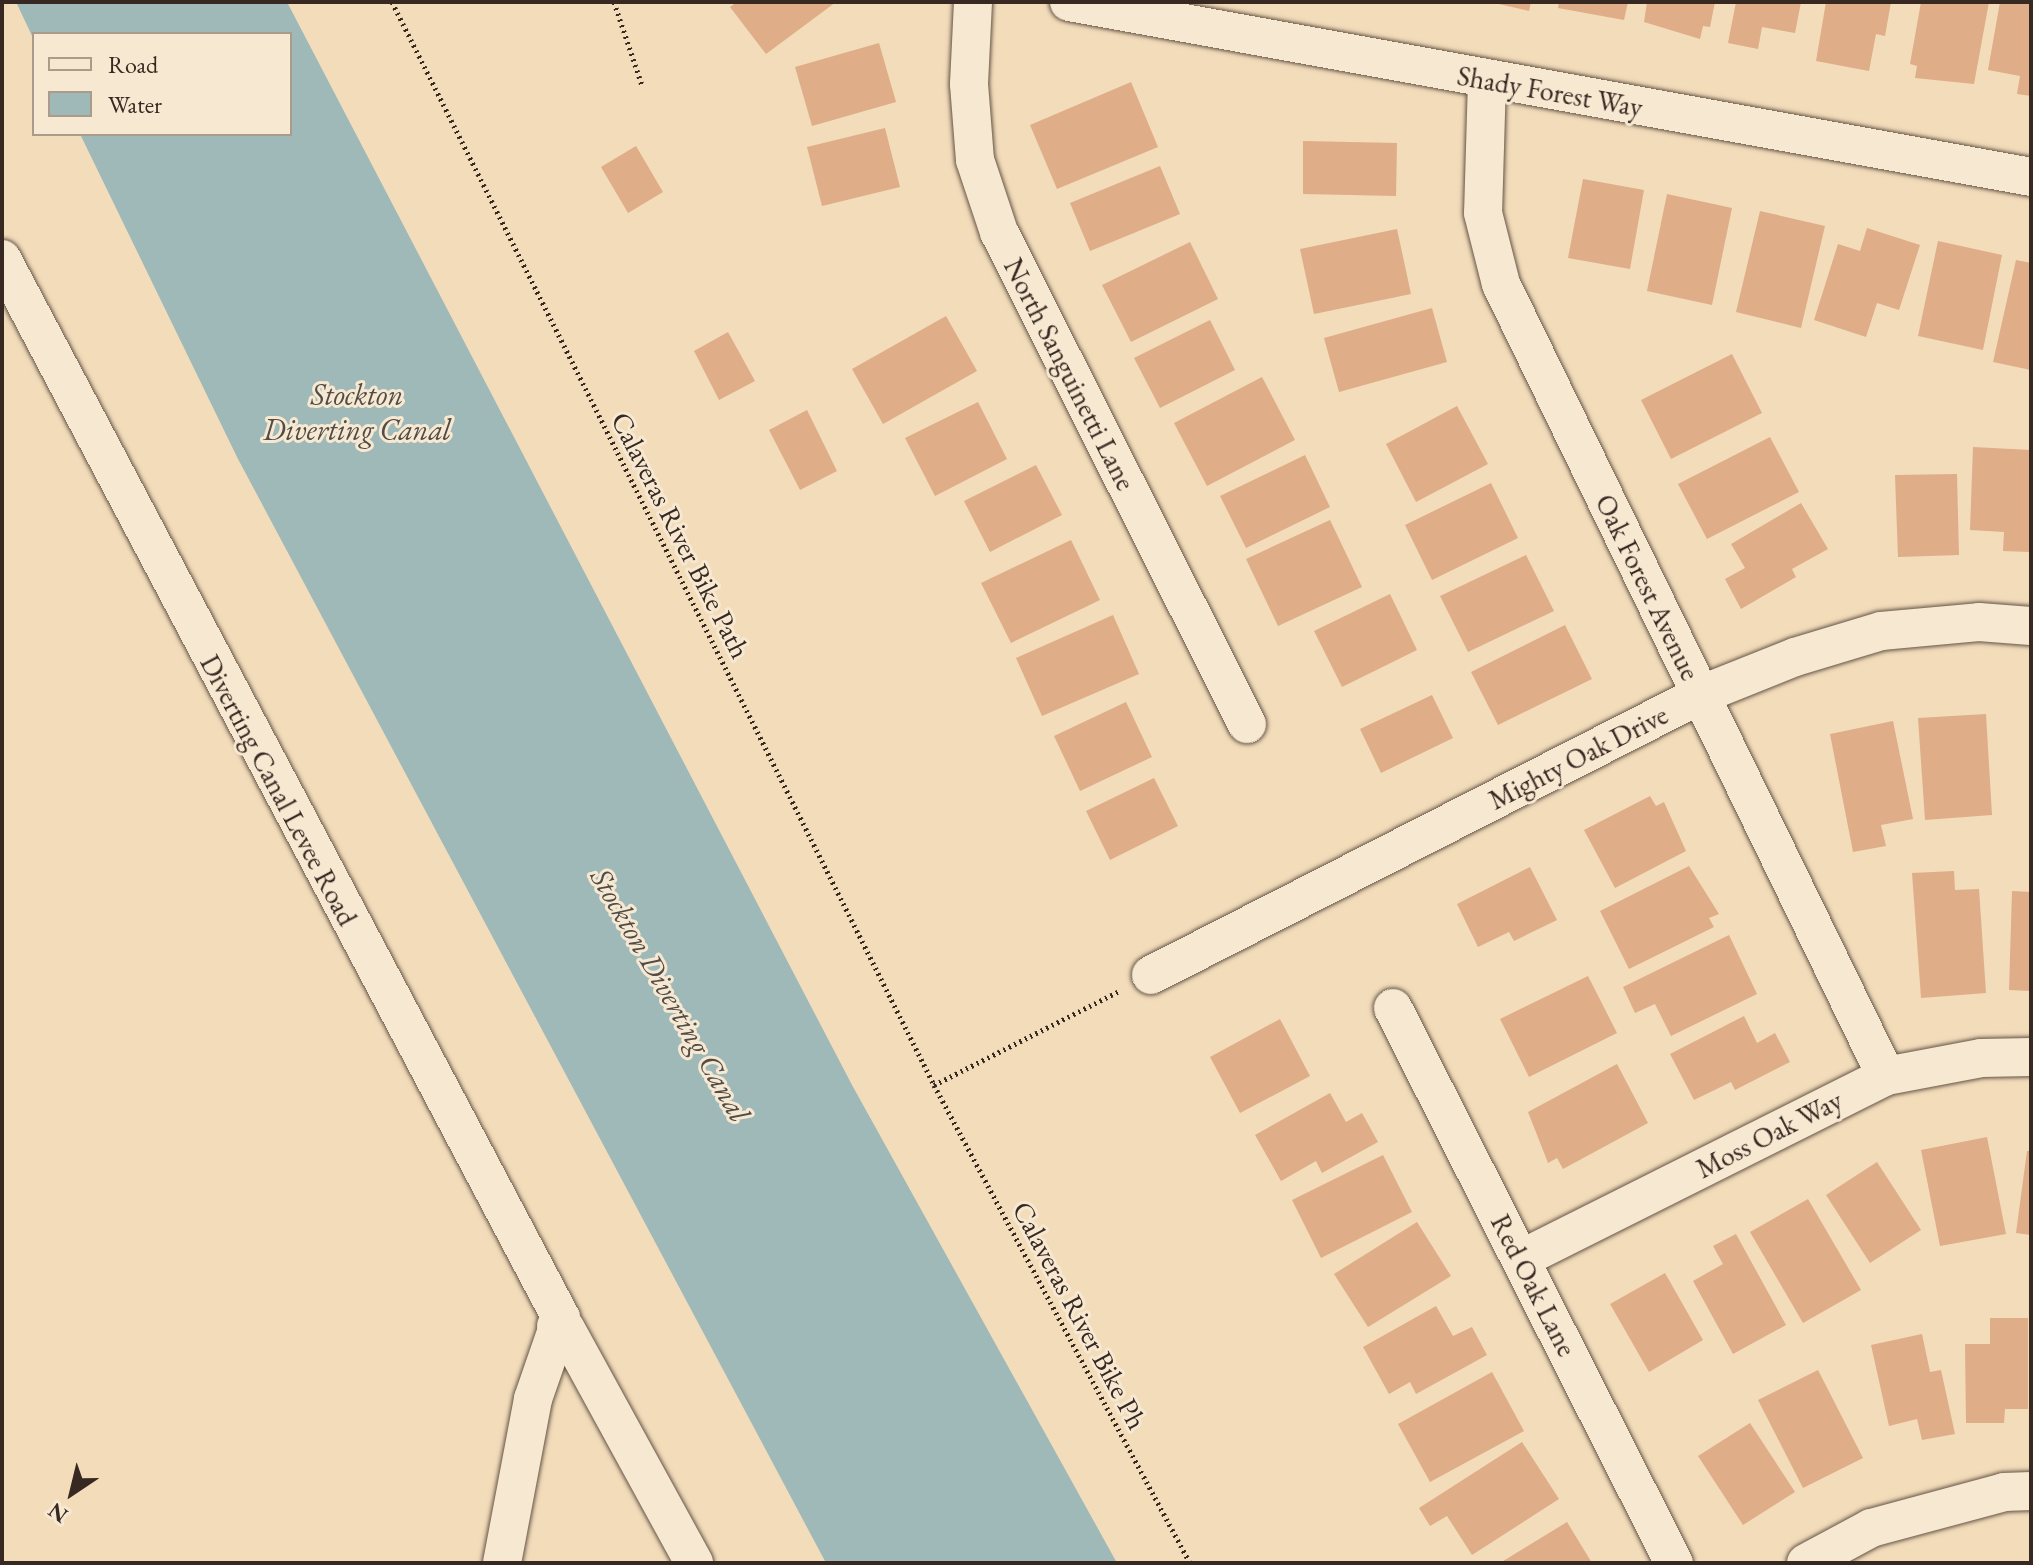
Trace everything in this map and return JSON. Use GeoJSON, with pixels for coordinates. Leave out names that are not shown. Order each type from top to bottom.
{"type":"FeatureCollection","features":[{"type":"Feature","properties":{"kind":"street","name":"North Sanguinetti Lane"},"geometry":{"type":"LineString","coordinates":[[973,2],[969,84],[975,160],[999,232],[1247,724]]}},
{"type":"Feature","properties":{"kind":"street","name":"Shady Forest Way"},"geometry":{"type":"LineString","coordinates":[[1069,2],[2031,177]]}},
{"type":"Feature","properties":{"kind":"street","name":"Oak Forest Avenue"},"geometry":{"type":"LineString","coordinates":[[1487,80],[1483,213],[1501,284],[1886,1076]]}},
{"type":"Feature","properties":{"kind":"street","name":"Diverting Canal Levee Road"},"geometry":{"type":"LineString","coordinates":[[2,259],[558,1322]]}},
{"type":"Feature","properties":{"kind":"street","name":"Mighty Oak Drive"},"geometry":{"type":"LineString","coordinates":[[1151,975],[1700,695],[1881,631],[1979,622],[2031,626]]}},
{"type":"Feature","properties":{"kind":"street","name":"Red Oak Lane"},"geometry":{"type":"LineString","coordinates":[[1393,1008],[1674,1563]]}},
{"type":"Feature","properties":{"kind":"street","name":"Moss Oak Way"},"geometry":{"type":"LineString","coordinates":[[1521,1259],[1886,1076],[1981,1058],[2031,1057]]}},
{"type":"Feature","properties":{"kind":"street"},"geometry":{"type":"LineString","coordinates":[[502,1563],[533,1399],[558,1322],[566,1329],[694,1563]]}},
{"type":"Feature","properties":{"kind":"street"},"geometry":{"type":"LineString","coordinates":[[1806,1563],[1871,1528],[2004,1492],[2031,1491]]}},
{"type":"Feature","properties":{"kind":"path","name":"Calaveras River Bike Path"},"geometry":{"type":"LineString","coordinates":[[392,2],[934,1085]]}},
{"type":"Feature","properties":{"kind":"path"},"geometry":{"type":"LineString","coordinates":[[614,2],[642,85]]}},
{"type":"Feature","properties":{"kind":"path"},"geometry":{"type":"LineString","coordinates":[[934,1085],[1151,975]]}},
{"type":"Feature","properties":{"kind":"path","name":"Calaveras River Bike Ph"},"geometry":{"type":"LineString","coordinates":[[934,1085],[1190,1563]]}},
{"type":"Feature","properties":{"kind":"water","name":"Stockton Diverting Canal"},"geometry":{"type":"Polygon","coordinates":[[[16,2],[287,2],[852,1085],[1117,1563],[826,1563],[238,459],[81,136],[292,136],[292,32],[32,32],[32,36],[16,2]]]}},
{"type":"Feature","properties":{"kind":"building"},"geometry":{"type":"Polygon","coordinates":[[[737,2],[836,2],[766,54],[730,7],[737,2]]]}},
{"type":"Feature","properties":{"kind":"building"},"geometry":{"type":"Polygon","coordinates":[[[1490,2],[1531,2],[1529,11],[1490,2]]]}},
{"type":"Feature","properties":{"kind":"building"},"geometry":{"type":"Polygon","coordinates":[[[1559,2],[1628,2],[1624,20],[1558,8],[1559,2]]]}},
{"type":"Feature","properties":{"kind":"building"},"geometry":{"type":"Polygon","coordinates":[[[1647,2],[1715,2],[1710,27],[1703,26],[1700,39],[1644,22],[1647,2]]]}},
{"type":"Feature","properties":{"kind":"building"},"geometry":{"type":"Polygon","coordinates":[[[1736,2],[1801,2],[1795,33],[1762,27],[1758,49],[1728,43],[1736,2]]]}},
{"type":"Feature","properties":{"kind":"building"},"geometry":{"type":"Polygon","coordinates":[[[1826,2],[1891,2],[1885,36],[1876,34],[1869,71],[1816,61],[1826,2]]]}},
{"type":"Feature","properties":{"kind":"building"},"geometry":{"type":"Polygon","coordinates":[[[1921,2],[1989,2],[1974,84],[1915,78],[1917,66],[1910,64],[1921,2]]]}},
{"type":"Feature","properties":{"kind":"building"},"geometry":{"type":"Polygon","coordinates":[[[2000,2],[2031,2],[2031,96],[2017,94],[2020,76],[1988,70],[2000,2]]]}},
{"type":"Feature","properties":{"kind":"building"},"geometry":{"type":"Polygon","coordinates":[[[879,43],[896,102],[812,126],[795,67],[879,43]]]}},
{"type":"Feature","properties":{"kind":"building"},"geometry":{"type":"Polygon","coordinates":[[[1131,82],[1158,147],[1057,189],[1030,125],[1131,82]]]}},
{"type":"Feature","properties":{"kind":"building"},"geometry":{"type":"Polygon","coordinates":[[[885,128],[900,187],[822,206],[807,147],[885,128]]]}},
{"type":"Feature","properties":{"kind":"building"},"geometry":{"type":"Polygon","coordinates":[[[1303,141],[1397,143],[1396,196],[1303,194],[1303,141]]]}},
{"type":"Feature","properties":{"kind":"building"},"geometry":{"type":"Polygon","coordinates":[[[636,146],[663,192],[628,213],[601,167],[636,146]]]}},
{"type":"Feature","properties":{"kind":"building"},"geometry":{"type":"Polygon","coordinates":[[[1160,166],[1180,214],[1090,251],[1070,203],[1160,166]]]}},
{"type":"Feature","properties":{"kind":"building"},"geometry":{"type":"Polygon","coordinates":[[[1583,179],[1644,190],[1630,269],[1568,258],[1583,179]]]}},
{"type":"Feature","properties":{"kind":"building"},"geometry":{"type":"Polygon","coordinates":[[[1667,194],[1732,208],[1712,305],[1647,291],[1667,194]]]}},
{"type":"Feature","properties":{"kind":"building"},"geometry":{"type":"Polygon","coordinates":[[[1760,211],[1825,226],[1801,328],[1736,312],[1760,211]]]}},
{"type":"Feature","properties":{"kind":"building"},"geometry":{"type":"Polygon","coordinates":[[[1867,228],[1920,245],[1899,310],[1877,303],[1866,337],[1814,320],[1838,244],[1860,251],[1867,228]]]}},
{"type":"Feature","properties":{"kind":"building"},"geometry":{"type":"Polygon","coordinates":[[[1397,229],[1411,294],[1314,314],[1300,249],[1397,229]]]}},
{"type":"Feature","properties":{"kind":"building"},"geometry":{"type":"Polygon","coordinates":[[[1938,241],[2002,255],[1983,350],[1918,336],[1938,241]]]}},
{"type":"Feature","properties":{"kind":"building"},"geometry":{"type":"Polygon","coordinates":[[[1190,242],[1218,299],[1131,342],[1102,285],[1190,242]]]}},
{"type":"Feature","properties":{"kind":"building"},"geometry":{"type":"Polygon","coordinates":[[[2016,260],[2031,263],[2031,370],[1993,362],[2016,260]]]}},
{"type":"Feature","properties":{"kind":"building"},"geometry":{"type":"Polygon","coordinates":[[[1432,308],[1447,362],[1339,392],[1324,338],[1432,308]]]}},
{"type":"Feature","properties":{"kind":"building"},"geometry":{"type":"Polygon","coordinates":[[[946,316],[977,371],[883,424],[852,369],[946,316]]]}},
{"type":"Feature","properties":{"kind":"building"},"geometry":{"type":"Polygon","coordinates":[[[1210,320],[1235,370],[1160,408],[1134,358],[1210,320]]]}},
{"type":"Feature","properties":{"kind":"building"},"geometry":{"type":"Polygon","coordinates":[[[728,332],[755,381],[719,400],[694,351],[728,332]]]}},
{"type":"Feature","properties":{"kind":"building"},"geometry":{"type":"Polygon","coordinates":[[[1732,354],[1762,413],[1671,459],[1641,400],[1732,354]]]}},
{"type":"Feature","properties":{"kind":"building"},"geometry":{"type":"Polygon","coordinates":[[[1262,377],[1295,440],[1207,486],[1174,423],[1262,377]]]}},
{"type":"Feature","properties":{"kind":"building"},"geometry":{"type":"Polygon","coordinates":[[[978,402],[1007,459],[935,496],[905,438],[978,402]]]}},
{"type":"Feature","properties":{"kind":"building"},"geometry":{"type":"Polygon","coordinates":[[[1457,406],[1488,464],[1416,502],[1386,444],[1457,406]]]}},
{"type":"Feature","properties":{"kind":"building"},"geometry":{"type":"Polygon","coordinates":[[[807,410],[837,471],[800,490],[769,430],[807,410]]]}},
{"type":"Feature","properties":{"kind":"building"},"geometry":{"type":"Polygon","coordinates":[[[1770,437],[1799,492],[1707,539],[1678,484],[1770,437]]]}},
{"type":"Feature","properties":{"kind":"building"},"geometry":{"type":"Polygon","coordinates":[[[1973,447],[2031,450],[2030,552],[2003,551],[2004,532],[1970,530],[1973,447]]]}},
{"type":"Feature","properties":{"kind":"building"},"geometry":{"type":"Polygon","coordinates":[[[1305,455],[1330,507],[1246,548],[1220,496],[1305,455]]]}},
{"type":"Feature","properties":{"kind":"building"},"geometry":{"type":"Polygon","coordinates":[[[1036,465],[1062,515],[990,552],[964,501],[1036,465]]]}},
{"type":"Feature","properties":{"kind":"building"},"geometry":{"type":"Polygon","coordinates":[[[1957,474],[1959,555],[1898,557],[1895,475],[1957,474]]]}},
{"type":"Feature","properties":{"kind":"building"},"geometry":{"type":"Polygon","coordinates":[[[1491,483],[1518,538],[1432,580],[1405,525],[1491,483]]]}},
{"type":"Feature","properties":{"kind":"building"},"geometry":{"type":"Polygon","coordinates":[[[1801,503],[1828,549],[1792,569],[1796,577],[1741,609],[1725,579],[1745,568],[1731,544],[1801,503]]]}},
{"type":"Feature","properties":{"kind":"building"},"geometry":{"type":"Polygon","coordinates":[[[1330,520],[1362,587],[1278,626],[1246,559],[1330,520]]]}},
{"type":"Feature","properties":{"kind":"building"},"geometry":{"type":"Polygon","coordinates":[[[1071,540],[1100,600],[1011,643],[981,583],[1071,540]]]}},
{"type":"Feature","properties":{"kind":"building"},"geometry":{"type":"Polygon","coordinates":[[[1526,555],[1554,611],[1468,652],[1440,596],[1526,555]]]}},
{"type":"Feature","properties":{"kind":"building"},"geometry":{"type":"Polygon","coordinates":[[[1390,594],[1417,650],[1342,687],[1314,631],[1390,594]]]}},
{"type":"Feature","properties":{"kind":"building"},"geometry":{"type":"Polygon","coordinates":[[[1113,615],[1139,674],[1042,716],[1016,658],[1113,615]]]}},
{"type":"Feature","properties":{"kind":"building"},"geometry":{"type":"Polygon","coordinates":[[[1565,625],[1592,679],[1498,725],[1471,672],[1565,625]]]}},
{"type":"Feature","properties":{"kind":"building"},"geometry":{"type":"Polygon","coordinates":[[[1432,695],[1453,738],[1381,773],[1360,729],[1432,695]]]}},
{"type":"Feature","properties":{"kind":"building"},"geometry":{"type":"Polygon","coordinates":[[[1126,702],[1152,757],[1080,791],[1054,736],[1126,702]]]}},
{"type":"Feature","properties":{"kind":"building"},"geometry":{"type":"Polygon","coordinates":[[[1986,714],[1992,815],[1925,820],[1918,718],[1986,714]]]}},
{"type":"Feature","properties":{"kind":"building"},"geometry":{"type":"Polygon","coordinates":[[[1893,721],[1913,819],[1881,825],[1886,846],[1853,852],[1830,734],[1893,721]]]}},
{"type":"Feature","properties":{"kind":"building"},"geometry":{"type":"Polygon","coordinates":[[[1154,778],[1178,826],[1110,860],[1086,811],[1154,778]]]}},
{"type":"Feature","properties":{"kind":"building"},"geometry":{"type":"Polygon","coordinates":[[[1650,796],[1656,806],[1664,802],[1686,851],[1615,888],[1584,830],[1650,796]]]}},
{"type":"Feature","properties":{"kind":"building"},"geometry":{"type":"Polygon","coordinates":[[[1689,866],[1719,914],[1709,918],[1714,927],[1629,969],[1600,911],[1689,866]]]}},
{"type":"Feature","properties":{"kind":"building"},"geometry":{"type":"Polygon","coordinates":[[[1530,867],[1557,920],[1514,941],[1509,932],[1478,947],[1457,904],[1530,867]]]}},
{"type":"Feature","properties":{"kind":"building"},"geometry":{"type":"Polygon","coordinates":[[[1954,871],[1955,890],[1979,889],[1986,993],[1921,998],[1912,873],[1954,871]]]}},
{"type":"Feature","properties":{"kind":"building"},"geometry":{"type":"Polygon","coordinates":[[[2012,891],[2031,892],[2031,991],[2009,990],[2012,891]]]}},
{"type":"Feature","properties":{"kind":"building"},"geometry":{"type":"Polygon","coordinates":[[[1729,935],[1757,994],[1671,1036],[1655,1004],[1635,1013],[1623,987],[1729,935]]]}},
{"type":"Feature","properties":{"kind":"building"},"geometry":{"type":"Polygon","coordinates":[[[1588,976],[1617,1033],[1529,1077],[1500,1019],[1588,976]]]}},
{"type":"Feature","properties":{"kind":"building"},"geometry":{"type":"Polygon","coordinates":[[[1744,1016],[1757,1043],[1775,1033],[1790,1062],[1735,1090],[1731,1082],[1694,1100],[1670,1054],[1744,1016]]]}},
{"type":"Feature","properties":{"kind":"building"},"geometry":{"type":"Polygon","coordinates":[[[1280,1019],[1310,1076],[1240,1113],[1210,1057],[1280,1019]]]}},
{"type":"Feature","properties":{"kind":"building"},"geometry":{"type":"Polygon","coordinates":[[[1617,1064],[1648,1123],[1563,1169],[1557,1158],[1548,1163],[1528,1112],[1617,1064]]]}},
{"type":"Feature","properties":{"kind":"building"},"geometry":{"type":"Polygon","coordinates":[[[1330,1093],[1346,1122],[1362,1113],[1378,1142],[1322,1173],[1316,1161],[1281,1181],[1255,1135],[1330,1093]]]}},
{"type":"Feature","properties":{"kind":"building"},"geometry":{"type":"Polygon","coordinates":[[[1987,1137],[2006,1234],[1940,1246],[1921,1150],[1987,1137]]]}},
{"type":"Feature","properties":{"kind":"building"},"geometry":{"type":"Polygon","coordinates":[[[2027,1151],[2031,1151],[2031,1235],[2016,1233],[2027,1151]]]}},
{"type":"Feature","properties":{"kind":"building"},"geometry":{"type":"Polygon","coordinates":[[[1383,1155],[1412,1212],[1321,1258],[1292,1200],[1383,1155]]]}},
{"type":"Feature","properties":{"kind":"building"},"geometry":{"type":"Polygon","coordinates":[[[1877,1162],[1921,1230],[1870,1263],[1826,1195],[1877,1162]]]}},
{"type":"Feature","properties":{"kind":"building"},"geometry":{"type":"Polygon","coordinates":[[[1808,1199],[1861,1290],[1803,1323],[1750,1232],[1808,1199]]]}},
{"type":"Feature","properties":{"kind":"building"},"geometry":{"type":"Polygon","coordinates":[[[1417,1222],[1451,1276],[1368,1327],[1334,1274],[1417,1222]]]}},
{"type":"Feature","properties":{"kind":"building"},"geometry":{"type":"Polygon","coordinates":[[[1736,1234],[1786,1325],[1733,1354],[1693,1281],[1723,1264],[1713,1246],[1736,1234]]]}},
{"type":"Feature","properties":{"kind":"building"},"geometry":{"type":"Polygon","coordinates":[[[1665,1273],[1703,1340],[1649,1372],[1610,1304],[1665,1273]]]}},
{"type":"Feature","properties":{"kind":"building"},"geometry":{"type":"Polygon","coordinates":[[[1436,1306],[1453,1336],[1472,1327],[1487,1355],[1416,1394],[1410,1382],[1389,1394],[1363,1347],[1436,1306]]]}},
{"type":"Feature","properties":{"kind":"building"},"geometry":{"type":"Polygon","coordinates":[[[1990,1318],[2028,1318],[2028,1409],[2005,1409],[2004,1423],[1966,1423],[1965,1344],[1990,1344],[1990,1318]]]}},
{"type":"Feature","properties":{"kind":"building"},"geometry":{"type":"Polygon","coordinates":[[[1922,1334],[1930,1372],[1941,1370],[1955,1434],[1922,1440],[1917,1419],[1889,1426],[1871,1345],[1922,1334]]]}},
{"type":"Feature","properties":{"kind":"building"},"geometry":{"type":"Polygon","coordinates":[[[1818,1370],[1863,1458],[1803,1488],[1758,1400],[1818,1370]]]}},
{"type":"Feature","properties":{"kind":"building"},"geometry":{"type":"Polygon","coordinates":[[[1492,1372],[1524,1431],[1430,1482],[1398,1424],[1492,1372]]]}},
{"type":"Feature","properties":{"kind":"building"},"geometry":{"type":"Polygon","coordinates":[[[1750,1423],[1795,1492],[1743,1525],[1698,1456],[1750,1423]]]}},
{"type":"Feature","properties":{"kind":"building"},"geometry":{"type":"Polygon","coordinates":[[[1522,1442],[1559,1499],[1472,1555],[1447,1516],[1430,1526],[1419,1508],[1522,1442]]]}},
{"type":"Feature","properties":{"kind":"building"},"geometry":{"type":"Polygon","coordinates":[[[1567,1522],[1592,1563],[1500,1563],[1567,1522]]]}}]}
